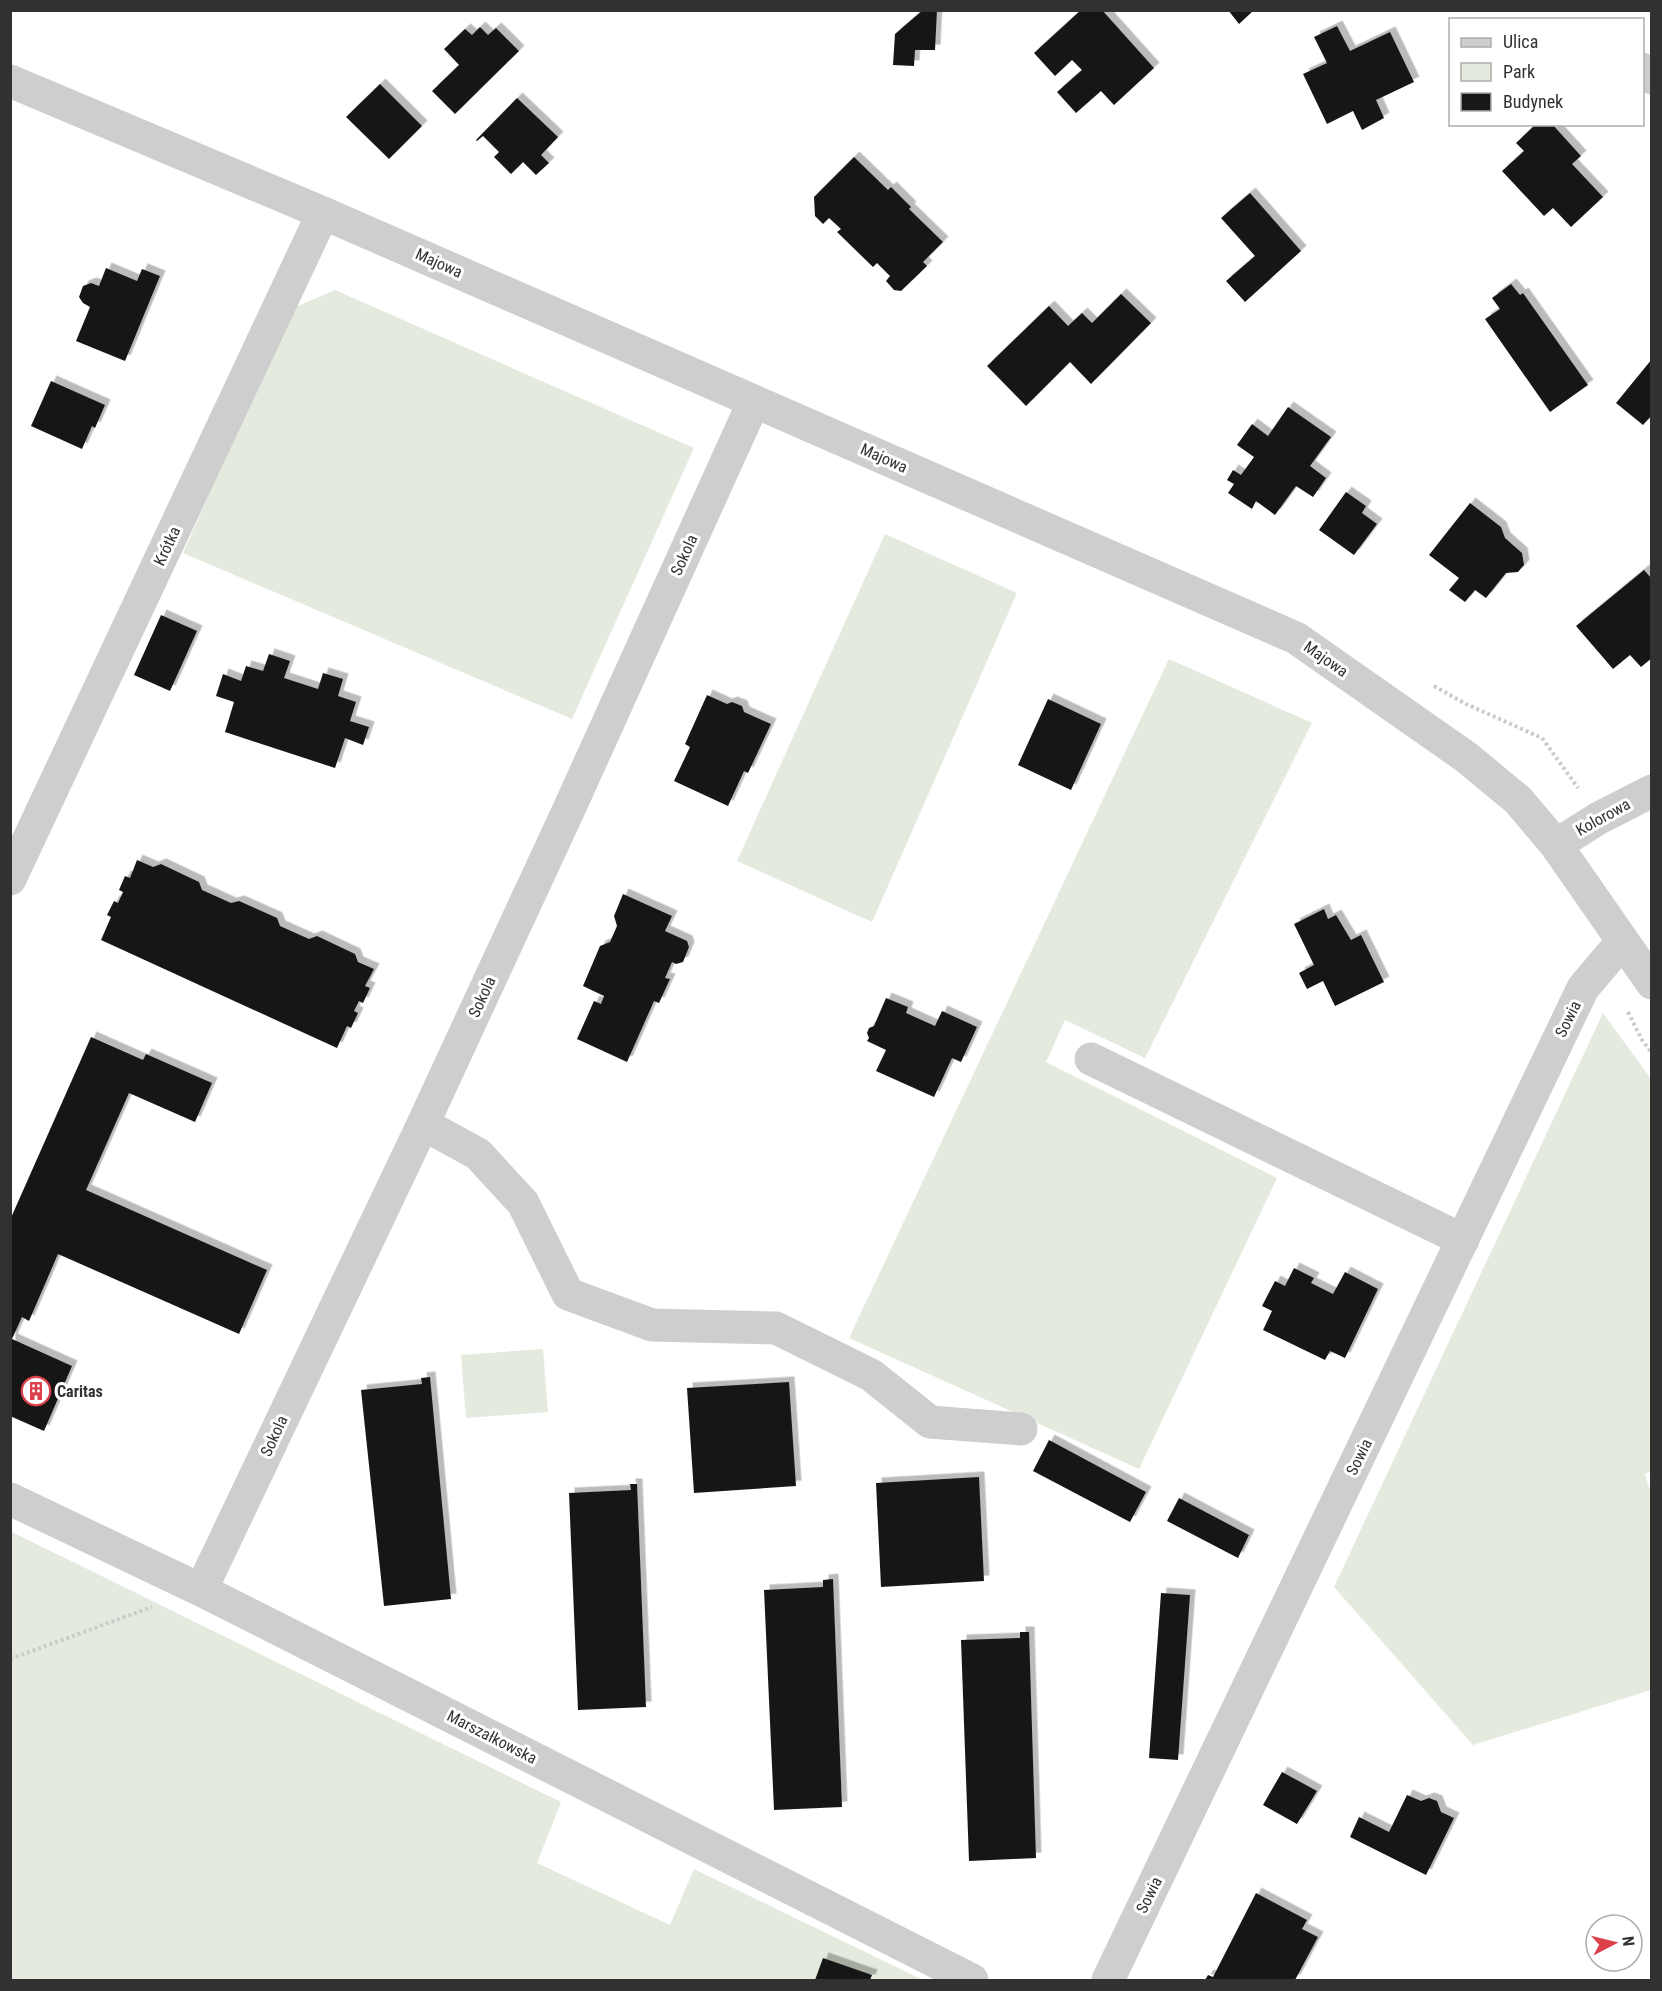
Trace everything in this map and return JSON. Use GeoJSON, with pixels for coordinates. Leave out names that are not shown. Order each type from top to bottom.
{"type":"FeatureCollection","features":[{"type":"Feature","properties":{"kind":"street","name":"Majowa"},"geometry":{"type":"LineString","coordinates":[[10,81],[323,213],[1296,638],[1466,757],[1518,800],[1556,845],[1613,953],[1652,983]]}},
{"type":"Feature","properties":{"kind":"street","name":"Krótka"},"geometry":{"type":"LineString","coordinates":[[10,879],[323,213]]}},
{"type":"Feature","properties":{"kind":"street","name":"Sokola"},"geometry":{"type":"LineString","coordinates":[[201,1590],[423,1124],[754,401]]}},
{"type":"Feature","properties":{"kind":"street","name":"Kolorowa"},"geometry":{"type":"LineString","coordinates":[[1556,845],[1599,818],[1652,792]]}},
{"type":"Feature","properties":{"kind":"street","name":"Sowia"},"geometry":{"type":"LineString","coordinates":[[1108,1980],[1583,988],[1613,953]]}},
{"type":"Feature","properties":{"kind":"street"},"geometry":{"type":"LineString","coordinates":[[1090,1059],[1463,1240]]}},
{"type":"Feature","properties":{"kind":"street"},"geometry":{"type":"LineString","coordinates":[[423,1124],[478,1154],[523,1203],[568,1294],[652,1325],[776,1328],[871,1375],[930,1422],[1021,1429]]}},
{"type":"Feature","properties":{"kind":"street","name":"Marszałkowska"},"geometry":{"type":"LineString","coordinates":[[10,1499],[201,1590],[972,1980]]}},
{"type":"Feature","properties":{"kind":"path"},"geometry":{"type":"LineString","coordinates":[[1613,953],[1642,1040],[1652,1053]]}},
{"type":"Feature","properties":{"kind":"path"},"geometry":{"type":"LineString","coordinates":[[10,1659],[201,1590]]}},
{"type":"Feature","properties":{"kind":"green space"},"geometry":{"type":"Polygon","coordinates":[[[335,290],[694,448],[572,719],[183,553],[291,309],[335,290]]]}},
{"type":"Feature","properties":{"kind":"green space"},"geometry":{"type":"Polygon","coordinates":[[[885,534],[1017,593],[872,922],[737,861],[885,534]]]}},
{"type":"Feature","properties":{"kind":"green space"},"geometry":{"type":"Polygon","coordinates":[[[1169,659],[1312,723],[1145,1058],[1065,1020],[1046,1062],[1277,1178],[1139,1469],[849,1338],[1169,659]]]}},
{"type":"Feature","properties":{"kind":"green space"},"geometry":{"type":"Polygon","coordinates":[[[1603,1013],[1651,1079],[1652,1471],[1645,1474],[1652,1498],[1651,1690],[1473,1745],[1334,1587],[1603,1013]]]}},
{"type":"Feature","properties":{"kind":"green space"},"geometry":{"type":"Polygon","coordinates":[[[543,1349],[548,1412],[466,1418],[461,1355],[543,1349]]]}},
{"type":"Feature","properties":{"kind":"green space"},"geometry":{"type":"Polygon","coordinates":[[[10,1531],[561,1802],[537,1863],[670,1925],[694,1869],[923,1980],[11,1980],[10,1531]]]}},
{"type":"Feature","properties":{"kind":"building"},"geometry":{"type":"Polygon","coordinates":[[[923,10],[937,10],[935,50],[915,50],[914,66],[893,65],[895,34],[923,10]]]}},
{"type":"Feature","properties":{"kind":"building"},"geometry":{"type":"Polygon","coordinates":[[[1081,10],[1102,10],[1154,68],[1114,105],[1101,91],[1076,113],[1057,92],[1082,70],[1072,60],[1055,76],[1034,53],[1081,10]]]}},
{"type":"Feature","properties":{"kind":"building"},"geometry":{"type":"Polygon","coordinates":[[[1228,10],[1254,10],[1239,24],[1228,10]]]}},
{"type":"Feature","properties":{"kind":"building"},"geometry":{"type":"Polygon","coordinates":[[[1337,26],[1350,51],[1390,32],[1414,82],[1376,100],[1384,118],[1362,130],[1353,111],[1327,124],[1303,74],[1327,63],[1314,37],[1337,26]]]}},
{"type":"Feature","properties":{"kind":"building"},"geometry":{"type":"Polygon","coordinates":[[[480,27],[488,35],[496,28],[519,51],[455,114],[432,91],[459,65],[444,49],[465,29],[472,35],[480,27]]]}},
{"type":"Feature","properties":{"kind":"building"},"geometry":{"type":"Polygon","coordinates":[[[380,84],[422,126],[389,159],[346,117],[380,84]]]}},
{"type":"Feature","properties":{"kind":"building"},"geometry":{"type":"Polygon","coordinates":[[[517,98],[558,137],[541,155],[549,163],[536,175],[523,162],[511,174],[494,157],[499,152],[483,136],[476,140],[517,98]]]}},
{"type":"Feature","properties":{"kind":"building"},"geometry":{"type":"Polygon","coordinates":[[[1534,126],[1554,126],[1581,156],[1572,164],[1603,197],[1571,227],[1553,208],[1544,216],[1502,171],[1524,151],[1516,143],[1534,126]]]}},
{"type":"Feature","properties":{"kind":"building"},"geometry":{"type":"Polygon","coordinates":[[[854,157],[888,190],[891,187],[911,207],[909,209],[943,242],[923,262],[927,266],[901,291],[894,290],[886,281],[890,276],[877,263],[873,267],[837,232],[841,229],[829,218],[823,224],[815,216],[814,197],[854,157]]]}},
{"type":"Feature","properties":{"kind":"building"},"geometry":{"type":"Polygon","coordinates":[[[1250,193],[1301,251],[1245,302],[1226,281],[1255,256],[1221,218],[1250,193]]]}},
{"type":"Feature","properties":{"kind":"building"},"geometry":{"type":"Polygon","coordinates":[[[106,268],[137,281],[142,269],[160,276],[125,361],[76,341],[90,307],[79,297],[83,286],[91,283],[99,286],[106,268]]]}},
{"type":"Feature","properties":{"kind":"building"},"geometry":{"type":"Polygon","coordinates":[[[1511,284],[1520,295],[1523,293],[1588,385],[1550,412],[1485,319],[1500,309],[1492,298],[1511,284]]]}},
{"type":"Feature","properties":{"kind":"building"},"geometry":{"type":"Polygon","coordinates":[[[1121,294],[1151,323],[1091,384],[1070,362],[1026,406],[987,366],[1049,306],[1068,326],[1082,313],[1092,323],[1121,294]]]}},
{"type":"Feature","properties":{"kind":"building"},"geometry":{"type":"Polygon","coordinates":[[[1652,359],[1652,415],[1643,425],[1616,403],[1652,359]]]}},
{"type":"Feature","properties":{"kind":"building"},"geometry":{"type":"Polygon","coordinates":[[[51,381],[105,405],[82,449],[31,426],[51,381]]]}},
{"type":"Feature","properties":{"kind":"building"},"geometry":{"type":"Polygon","coordinates":[[[1288,407],[1331,437],[1310,466],[1326,478],[1313,497],[1296,486],[1275,515],[1256,501],[1252,509],[1228,493],[1234,484],[1227,480],[1233,470],[1241,475],[1254,457],[1237,445],[1252,424],[1268,436],[1288,407]]]}},
{"type":"Feature","properties":{"kind":"building"},"geometry":{"type":"Polygon","coordinates":[[[1346,492],[1366,506],[1362,513],[1377,524],[1354,555],[1319,530],[1346,492]]]}},
{"type":"Feature","properties":{"kind":"building"},"geometry":{"type":"Polygon","coordinates":[[[1470,503],[1501,527],[1505,538],[1522,553],[1524,565],[1518,572],[1506,573],[1486,598],[1475,590],[1465,602],[1449,590],[1459,578],[1429,555],[1470,503]]]}},
{"type":"Feature","properties":{"kind":"building"},"geometry":{"type":"Polygon","coordinates":[[[1644,570],[1652,579],[1652,658],[1641,667],[1630,655],[1613,669],[1576,626],[1644,570]]]}},
{"type":"Feature","properties":{"kind":"building"},"geometry":{"type":"Polygon","coordinates":[[[161,615],[197,631],[170,691],[134,675],[161,615]]]}},
{"type":"Feature","properties":{"kind":"building"},"geometry":{"type":"Polygon","coordinates":[[[269,654],[290,661],[284,678],[318,689],[323,673],[343,679],[338,696],[356,702],[350,721],[369,727],[363,745],[345,738],[335,768],[225,732],[234,702],[216,696],[223,674],[241,681],[246,666],[263,671],[269,654]]]}},
{"type":"Feature","properties":{"kind":"building"},"geometry":{"type":"Polygon","coordinates":[[[707,695],[727,704],[732,702],[742,706],[744,712],[771,724],[748,773],[744,771],[728,806],[674,781],[690,747],[685,744],[707,695]]]}},
{"type":"Feature","properties":{"kind":"building"},"geometry":{"type":"Polygon","coordinates":[[[1048,699],[1101,724],[1071,790],[1018,765],[1048,699]]]}},
{"type":"Feature","properties":{"kind":"building"},"geometry":{"type":"Polygon","coordinates":[[[137,860],[153,867],[161,864],[199,882],[202,890],[231,903],[239,901],[277,918],[280,926],[309,939],[317,936],[355,954],[358,962],[374,969],[365,986],[370,988],[363,1003],[359,1001],[354,1011],[358,1013],[351,1028],[347,1026],[337,1048],[101,940],[111,917],[107,915],[114,901],[118,903],[123,892],[119,890],[125,876],[130,878],[137,860]]]}},
{"type":"Feature","properties":{"kind":"building"},"geometry":{"type":"Polygon","coordinates":[[[623,894],[672,916],[665,931],[687,941],[689,947],[683,962],[676,964],[672,962],[665,978],[670,979],[659,1003],[654,1001],[627,1062],[577,1039],[594,1001],[601,1004],[604,996],[583,986],[600,946],[610,942],[617,926],[614,916],[623,894]]]}},
{"type":"Feature","properties":{"kind":"building"},"geometry":{"type":"Polygon","coordinates":[[[1324,909],[1328,919],[1336,915],[1351,940],[1361,935],[1384,982],[1335,1006],[1323,981],[1307,989],[1299,973],[1314,965],[1294,924],[1324,909]]]}},
{"type":"Feature","properties":{"kind":"building"},"geometry":{"type":"Polygon","coordinates":[[[886,998],[908,1007],[906,1013],[935,1026],[942,1011],[977,1027],[961,1062],[952,1058],[934,1097],[876,1071],[886,1050],[867,1041],[869,1038],[867,1033],[869,1028],[874,1026],[886,998]]]}},
{"type":"Feature","properties":{"kind":"building"},"geometry":{"type":"Polygon","coordinates":[[[91,1037],[143,1060],[146,1054],[212,1083],[195,1122],[129,1093],[86,1190],[267,1270],[239,1334],[58,1254],[29,1321],[22,1317],[12,1339],[72,1366],[44,1431],[10,1416],[10,1220],[91,1037]]]}},
{"type":"Feature","properties":{"kind":"building"},"geometry":{"type":"Polygon","coordinates":[[[1294,1268],[1314,1278],[1311,1283],[1333,1294],[1345,1272],[1378,1289],[1345,1358],[1330,1351],[1325,1360],[1263,1330],[1272,1311],[1262,1306],[1275,1281],[1285,1286],[1294,1268]]]}},
{"type":"Feature","properties":{"kind":"building"},"geometry":{"type":"Polygon","coordinates":[[[430,1377],[451,1599],[384,1606],[361,1390],[422,1384],[421,1378],[430,1377]]]}},
{"type":"Feature","properties":{"kind":"building"},"geometry":{"type":"Polygon","coordinates":[[[789,1382],[796,1486],[694,1493],[687,1388],[789,1382]]]}},
{"type":"Feature","properties":{"kind":"building"},"geometry":{"type":"Polygon","coordinates":[[[1049,1440],[1146,1492],[1130,1522],[1033,1471],[1049,1440]]]}},
{"type":"Feature","properties":{"kind":"building"},"geometry":{"type":"Polygon","coordinates":[[[979,1477],[984,1581],[881,1587],[876,1483],[979,1477]]]}},
{"type":"Feature","properties":{"kind":"building"},"geometry":{"type":"Polygon","coordinates":[[[630,1484],[637,1484],[646,1707],[578,1710],[569,1493],[631,1490],[630,1484]]]}},
{"type":"Feature","properties":{"kind":"building"},"geometry":{"type":"Polygon","coordinates":[[[1179,1498],[1249,1535],[1238,1558],[1167,1521],[1179,1498]]]}},
{"type":"Feature","properties":{"kind":"building"},"geometry":{"type":"Polygon","coordinates":[[[833,1579],[842,1807],[774,1810],[764,1590],[823,1587],[823,1580],[833,1579]]]}},
{"type":"Feature","properties":{"kind":"building"},"geometry":{"type":"Polygon","coordinates":[[[1161,1593],[1190,1595],[1178,1760],[1149,1758],[1161,1593]]]}},
{"type":"Feature","properties":{"kind":"building"},"geometry":{"type":"Polygon","coordinates":[[[1020,1632],[1029,1632],[1036,1858],[969,1861],[961,1640],[1020,1638],[1020,1632]]]}},
{"type":"Feature","properties":{"kind":"building"},"geometry":{"type":"Polygon","coordinates":[[[1282,1772],[1317,1791],[1297,1824],[1263,1805],[1282,1772]]]}},
{"type":"Feature","properties":{"kind":"building"},"geometry":{"type":"Polygon","coordinates":[[[1407,1795],[1421,1801],[1429,1798],[1437,1801],[1441,1812],[1454,1818],[1426,1875],[1350,1837],[1359,1817],[1389,1832],[1407,1795]]]}},
{"type":"Feature","properties":{"kind":"building"},"geometry":{"type":"Polygon","coordinates":[[[1256,1893],[1307,1920],[1302,1929],[1318,1937],[1295,1980],[1205,1980],[1208,1975],[1213,1977],[1256,1893]]]}},
{"type":"Feature","properties":{"kind":"building"},"geometry":{"type":"Polygon","coordinates":[[[823,1958],[872,1975],[870,1980],[815,1980],[823,1958]]]}},
{"type":"Feature","properties":{"kind":"place","name":"Caritas"},"geometry":{"type":"Point","coordinates":[36,1391]}}]}
